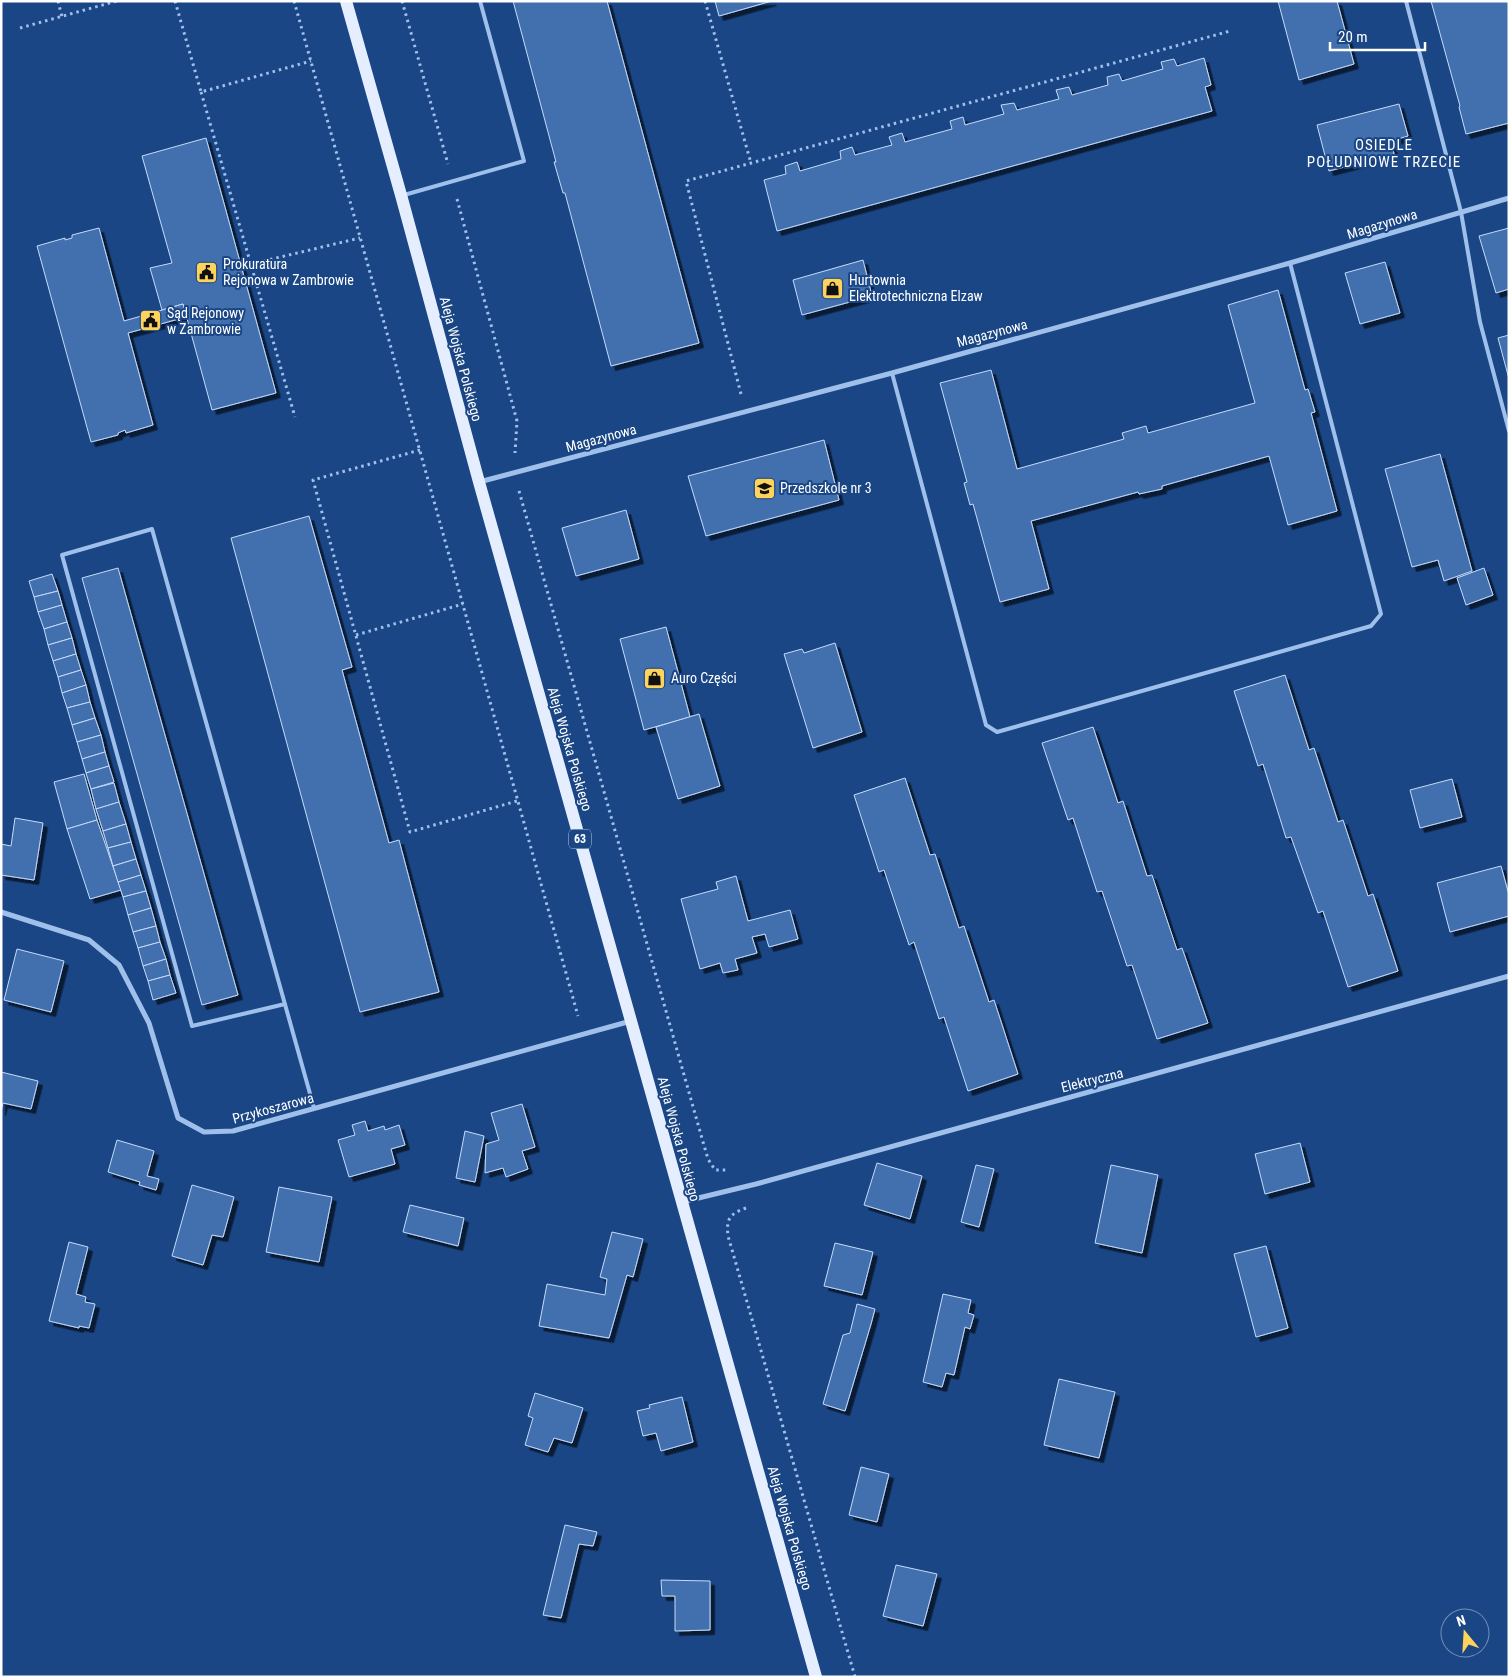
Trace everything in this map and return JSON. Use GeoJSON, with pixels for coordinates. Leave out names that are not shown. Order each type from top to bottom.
{"type":"FeatureCollection","features":[{"type":"Feature","properties":{"kind":"main road","name":"Aleja Wojska Polskiego"},"geometry":{"type":"LineString","coordinates":[[346,1],[479,482],[816,1677]]}},
{"type":"Feature","properties":{"kind":"street","name":"Magazynowa"},"geometry":{"type":"LineString","coordinates":[[479,482],[892,373],[1290,263],[1509,198]]}},
{"type":"Feature","properties":{"kind":"street","name":"Przykoszarowa"},"geometry":{"type":"LineString","coordinates":[[1,912],[89,940],[119,965],[149,1023],[178,1118],[204,1132],[233,1131],[631,1021]]}},
{"type":"Feature","properties":{"kind":"street","name":"Elektryczna"},"geometry":{"type":"LineString","coordinates":[[681,1202],[756,1184],[1509,976]]}},
{"type":"Feature","properties":{"kind":"lane"},"geometry":{"type":"LineString","coordinates":[[401,195],[524,161],[480,1]]}},
{"type":"Feature","properties":{"kind":"lane"},"geometry":{"type":"LineString","coordinates":[[1406,1],[1461,212],[1480,322],[1509,431]]}},
{"type":"Feature","properties":{"kind":"lane"},"geometry":{"type":"LineString","coordinates":[[892,373],[986,725],[997,732],[1371,626],[1381,614],[1290,263]]}},
{"type":"Feature","properties":{"kind":"lane"},"geometry":{"type":"LineString","coordinates":[[285,1004],[192,1026],[62,555],[152,529],[285,1004],[314,1108]]}},
{"type":"Feature","properties":{"kind":"path"},"geometry":{"type":"LineString","coordinates":[[58,1],[62,16]]}},
{"type":"Feature","properties":{"kind":"path"},"geometry":{"type":"LineString","coordinates":[[20,28],[117,1]]}},
{"type":"Feature","properties":{"kind":"path"},"geometry":{"type":"LineString","coordinates":[[175,1],[294,417]]}},
{"type":"Feature","properties":{"kind":"path"},"geometry":{"type":"LineString","coordinates":[[294,1],[583,1034]]}},
{"type":"Feature","properties":{"kind":"path"},"geometry":{"type":"LineString","coordinates":[[402,1],[517,421],[514,473],[708,1159],[715,1170],[728,1170]]}},
{"type":"Feature","properties":{"kind":"path"},"geometry":{"type":"LineString","coordinates":[[705,1],[751,163]]}},
{"type":"Feature","properties":{"kind":"path"},"geometry":{"type":"LineString","coordinates":[[745,412],[686,181],[1230,31]]}},
{"type":"Feature","properties":{"kind":"path"},"geometry":{"type":"LineString","coordinates":[[201,92],[311,61]]}},
{"type":"Feature","properties":{"kind":"path"},"geometry":{"type":"LineString","coordinates":[[251,264],[360,238]]}},
{"type":"Feature","properties":{"kind":"path"},"geometry":{"type":"LineString","coordinates":[[420,450],[314,480],[410,832],[517,800]]}},
{"type":"Feature","properties":{"kind":"path"},"geometry":{"type":"LineString","coordinates":[[356,635],[462,604]]}},
{"type":"Feature","properties":{"kind":"path"},"geometry":{"type":"LineString","coordinates":[[753,1207],[733,1214],[727,1225],[728,1236],[855,1677]]}},
{"type":"Feature","properties":{"kind":"building"},"geometry":{"type":"Polygon","coordinates":[[[513,1],[607,1],[699,343],[611,366],[565,193],[563,193],[554,162],[556,162],[513,1]]]}},
{"type":"Feature","properties":{"kind":"building"},"geometry":{"type":"Polygon","coordinates":[[[715,1],[772,1],[719,16],[715,1]]]}},
{"type":"Feature","properties":{"kind":"building"},"geometry":{"type":"Polygon","coordinates":[[[1278,1],[1337,1],[1354,64],[1299,80],[1278,1]]]}},
{"type":"Feature","properties":{"kind":"building"},"geometry":{"type":"Polygon","coordinates":[[[1431,1],[1509,1],[1509,123],[1466,134],[1431,1]]]}},
{"type":"Feature","properties":{"kind":"building"},"geometry":{"type":"Polygon","coordinates":[[[1204,58],[1211,85],[1205,87],[1212,111],[777,231],[764,180],[786,174],[785,166],[797,162],[800,171],[841,159],[840,151],[852,147],[855,155],[892,145],[889,137],[902,133],[905,142],[952,129],[950,121],[963,117],[965,125],[1004,114],[1001,105],[1014,103],[1017,110],[1059,99],[1056,90],[1069,87],[1072,95],[1108,85],[1107,77],[1119,74],[1122,81],[1163,69],[1161,62],[1174,59],[1177,66],[1204,58]]]}},
{"type":"Feature","properties":{"kind":"building"},"geometry":{"type":"Polygon","coordinates":[[[1399,104],[1408,136],[1391,141],[1394,154],[1329,171],[1317,125],[1399,104]]]}},
{"type":"Feature","properties":{"kind":"building"},"geometry":{"type":"Polygon","coordinates":[[[206,138],[276,393],[212,410],[183,304],[162,310],[150,268],[172,263],[142,156],[206,138]]]}},
{"type":"Feature","properties":{"kind":"building"},"geometry":{"type":"Polygon","coordinates":[[[99,228],[124,321],[183,304],[186,317],[128,333],[153,425],[126,433],[125,430],[118,433],[118,435],[91,442],[37,246],[65,238],[65,240],[72,238],[72,235],[99,228]]]}},
{"type":"Feature","properties":{"kind":"building"},"geometry":{"type":"Polygon","coordinates":[[[1509,228],[1509,289],[1496,293],[1479,236],[1509,228]]]}},
{"type":"Feature","properties":{"kind":"building","name":"Hurtownia Elektrotechniczna Elzaw"},"geometry":{"type":"Polygon","coordinates":[[[863,260],[872,296],[802,315],[793,280],[863,260]]]}},
{"type":"Feature","properties":{"kind":"building"},"geometry":{"type":"Polygon","coordinates":[[[1385,262],[1400,313],[1360,324],[1345,273],[1385,262]]]}},
{"type":"Feature","properties":{"kind":"building"},"geometry":{"type":"Polygon","coordinates":[[[1278,290],[1305,390],[1308,389],[1315,412],[1311,413],[1337,511],[1288,525],[1269,456],[1162,486],[1162,489],[1139,494],[1138,492],[1031,521],[1049,589],[1000,602],[973,504],[970,505],[964,483],[967,482],[940,383],[991,370],[1017,469],[1124,439],[1122,433],[1146,426],[1148,433],[1255,403],[1228,305],[1278,290]]]}},
{"type":"Feature","properties":{"kind":"building"},"geometry":{"type":"Polygon","coordinates":[[[1509,335],[1509,379],[1498,338],[1509,335]]]}},
{"type":"Feature","properties":{"kind":"building","name":"Przedszkole nr 3"},"geometry":{"type":"Polygon","coordinates":[[[824,440],[839,500],[706,536],[688,476],[824,440]]]}},
{"type":"Feature","properties":{"kind":"building"},"geometry":{"type":"Polygon","coordinates":[[[1440,454],[1472,571],[1444,581],[1438,560],[1412,567],[1385,469],[1440,454]]]}},
{"type":"Feature","properties":{"kind":"building"},"geometry":{"type":"Polygon","coordinates":[[[626,510],[639,559],[576,576],[562,528],[626,510]]]}},
{"type":"Feature","properties":{"kind":"building"},"geometry":{"type":"Polygon","coordinates":[[[309,516],[352,667],[342,670],[389,843],[399,840],[439,992],[360,1012],[231,538],[309,516]]]}},
{"type":"Feature","properties":{"kind":"building"},"geometry":{"type":"Polygon","coordinates":[[[118,568],[238,995],[202,1005],[82,578],[118,568]]]}},
{"type":"Feature","properties":{"kind":"building"},"geometry":{"type":"Polygon","coordinates":[[[1484,568],[1493,595],[1466,605],[1457,578],[1484,568]]]}},
{"type":"Feature","properties":{"kind":"building"},"geometry":{"type":"Polygon","coordinates":[[[52,574],[58,591],[34,597],[29,581],[52,574]]]}},
{"type":"Feature","properties":{"kind":"building"},"geometry":{"type":"Polygon","coordinates":[[[58,591],[62,605],[38,612],[34,597],[58,591]]]}},
{"type":"Feature","properties":{"kind":"building"},"geometry":{"type":"Polygon","coordinates":[[[62,605],[67,622],[44,629],[38,612],[62,605]]]}},
{"type":"Feature","properties":{"kind":"building"},"geometry":{"type":"Polygon","coordinates":[[[67,622],[72,638],[48,645],[44,629],[67,622]]]}},
{"type":"Feature","properties":{"kind":"building","name":"Auro Części"},"geometry":{"type":"Polygon","coordinates":[[[666,627],[690,717],[644,730],[620,639],[666,627]]]}},
{"type":"Feature","properties":{"kind":"building"},"geometry":{"type":"Polygon","coordinates":[[[72,638],[76,654],[53,661],[48,645],[72,638]]]}},
{"type":"Feature","properties":{"kind":"building"},"geometry":{"type":"Polygon","coordinates":[[[835,643],[862,732],[813,748],[784,654],[802,649],[804,653],[835,643]]]}},
{"type":"Feature","properties":{"kind":"building"},"geometry":{"type":"Polygon","coordinates":[[[76,654],[81,670],[58,677],[53,661],[76,654]]]}},
{"type":"Feature","properties":{"kind":"building"},"geometry":{"type":"Polygon","coordinates":[[[81,670],[86,685],[62,693],[58,677],[81,670]]]}},
{"type":"Feature","properties":{"kind":"building"},"geometry":{"type":"Polygon","coordinates":[[[1285,675],[1309,750],[1314,748],[1338,822],[1343,820],[1368,896],[1373,894],[1398,971],[1348,987],[1323,911],[1318,913],[1291,837],[1286,838],[1263,764],[1258,766],[1234,691],[1285,675]]]}},
{"type":"Feature","properties":{"kind":"building"},"geometry":{"type":"Polygon","coordinates":[[[86,685],[90,702],[67,708],[62,693],[86,685]]]}},
{"type":"Feature","properties":{"kind":"building"},"geometry":{"type":"Polygon","coordinates":[[[90,702],[95,718],[72,725],[67,708],[90,702]]]}},
{"type":"Feature","properties":{"kind":"building"},"geometry":{"type":"Polygon","coordinates":[[[699,714],[720,786],[678,799],[656,727],[699,714]]]}},
{"type":"Feature","properties":{"kind":"building"},"geometry":{"type":"Polygon","coordinates":[[[95,718],[101,735],[77,742],[72,725],[95,718]]]}},
{"type":"Feature","properties":{"kind":"building"},"geometry":{"type":"Polygon","coordinates":[[[1093,727],[1118,803],[1123,801],[1147,876],[1152,875],[1177,950],[1182,948],[1208,1023],[1157,1039],[1132,965],[1127,966],[1102,891],[1097,892],[1073,818],[1068,820],[1042,743],[1093,727]]]}},
{"type":"Feature","properties":{"kind":"building"},"geometry":{"type":"Polygon","coordinates":[[[101,735],[105,752],[82,759],[77,742],[101,735]]]}},
{"type":"Feature","properties":{"kind":"building"},"geometry":{"type":"Polygon","coordinates":[[[105,752],[109,766],[86,773],[82,759],[105,752]]]}},
{"type":"Feature","properties":{"kind":"building"},"geometry":{"type":"Polygon","coordinates":[[[109,766],[114,782],[91,789],[86,773],[109,766]]]}},
{"type":"Feature","properties":{"kind":"building"},"geometry":{"type":"Polygon","coordinates":[[[84,774],[97,820],[67,829],[54,782],[84,774]]]}},
{"type":"Feature","properties":{"kind":"building"},"geometry":{"type":"Polygon","coordinates":[[[905,778],[930,855],[935,854],[959,928],[964,926],[989,1002],[994,1000],[1018,1074],[968,1091],[944,1017],[939,1019],[914,942],[909,945],[884,870],[879,872],[854,795],[905,778]]]}},
{"type":"Feature","properties":{"kind":"building"},"geometry":{"type":"Polygon","coordinates":[[[1452,779],[1462,817],[1420,828],[1410,790],[1452,779]]]}},
{"type":"Feature","properties":{"kind":"building"},"geometry":{"type":"Polygon","coordinates":[[[114,783],[119,802],[96,809],[91,789],[114,783]]]}},
{"type":"Feature","properties":{"kind":"building"},"geometry":{"type":"Polygon","coordinates":[[[119,802],[126,824],[103,831],[96,809],[119,802]]]}},
{"type":"Feature","properties":{"kind":"building"},"geometry":{"type":"Polygon","coordinates":[[[15,818],[43,823],[34,880],[1,875],[1,844],[11,846],[15,818]]]}},
{"type":"Feature","properties":{"kind":"building"},"geometry":{"type":"Polygon","coordinates":[[[97,820],[121,890],[90,899],[67,829],[97,820]]]}},
{"type":"Feature","properties":{"kind":"building"},"geometry":{"type":"Polygon","coordinates":[[[126,824],[131,842],[108,848],[103,831],[126,824]]]}},
{"type":"Feature","properties":{"kind":"building"},"geometry":{"type":"Polygon","coordinates":[[[131,842],[136,859],[113,866],[108,848],[131,842]]]}},
{"type":"Feature","properties":{"kind":"building"},"geometry":{"type":"Polygon","coordinates":[[[136,859],[141,875],[118,882],[113,866],[136,859]]]}},
{"type":"Feature","properties":{"kind":"building"},"geometry":{"type":"Polygon","coordinates":[[[1501,866],[1509,895],[1509,916],[1450,932],[1437,883],[1501,866]]]}},
{"type":"Feature","properties":{"kind":"building"},"geometry":{"type":"Polygon","coordinates":[[[141,875],[146,891],[123,897],[118,882],[141,875]]]}},
{"type":"Feature","properties":{"kind":"building"},"geometry":{"type":"Polygon","coordinates":[[[736,876],[748,921],[790,910],[798,939],[769,947],[765,934],[752,937],[757,953],[735,959],[738,970],[723,973],[720,963],[700,969],[681,899],[718,889],[716,882],[736,876]]]}},
{"type":"Feature","properties":{"kind":"building"},"geometry":{"type":"Polygon","coordinates":[[[146,891],[151,908],[128,915],[123,897],[146,891]]]}},
{"type":"Feature","properties":{"kind":"building"},"geometry":{"type":"Polygon","coordinates":[[[151,908],[156,926],[133,932],[128,915],[151,908]]]}},
{"type":"Feature","properties":{"kind":"building"},"geometry":{"type":"Polygon","coordinates":[[[156,926],[160,942],[138,948],[133,932],[156,926]]]}},
{"type":"Feature","properties":{"kind":"building"},"geometry":{"type":"Polygon","coordinates":[[[160,942],[166,959],[143,966],[138,948],[160,942]]]}},
{"type":"Feature","properties":{"kind":"building"},"geometry":{"type":"Polygon","coordinates":[[[17,949],[64,961],[51,1012],[4,1000],[17,949]]]}},
{"type":"Feature","properties":{"kind":"building"},"geometry":{"type":"Polygon","coordinates":[[[166,959],[170,975],[148,981],[143,966],[166,959]]]}},
{"type":"Feature","properties":{"kind":"building"},"geometry":{"type":"Polygon","coordinates":[[[170,975],[176,993],[153,1000],[148,981],[170,975]]]}},
{"type":"Feature","properties":{"kind":"building"},"geometry":{"type":"Polygon","coordinates":[[[1,1072],[38,1081],[31,1109],[3,1103],[1,1111],[1,1072]]]}},
{"type":"Feature","properties":{"kind":"building"},"geometry":{"type":"Polygon","coordinates":[[[522,1104],[535,1147],[522,1151],[528,1169],[506,1177],[503,1168],[485,1173],[486,1144],[499,1140],[491,1113],[522,1104]]]}},
{"type":"Feature","properties":{"kind":"building"},"geometry":{"type":"Polygon","coordinates":[[[365,1121],[368,1131],[384,1126],[385,1130],[399,1125],[405,1145],[391,1149],[395,1164],[349,1177],[338,1140],[355,1135],[352,1125],[365,1121]]]}},
{"type":"Feature","properties":{"kind":"building"},"geometry":{"type":"Polygon","coordinates":[[[465,1131],[484,1136],[475,1182],[456,1178],[465,1131]]]}},
{"type":"Feature","properties":{"kind":"building"},"geometry":{"type":"Polygon","coordinates":[[[117,1140],[154,1151],[147,1176],[159,1179],[156,1190],[139,1185],[140,1182],[108,1172],[117,1140]]]}},
{"type":"Feature","properties":{"kind":"building"},"geometry":{"type":"Polygon","coordinates":[[[1300,1143],[1310,1182],[1265,1194],[1255,1154],[1300,1143]]]}},
{"type":"Feature","properties":{"kind":"building"},"geometry":{"type":"Polygon","coordinates":[[[877,1163],[922,1176],[910,1219],[864,1205],[877,1163]]]}},
{"type":"Feature","properties":{"kind":"building"},"geometry":{"type":"Polygon","coordinates":[[[976,1165],[994,1169],[979,1227],[961,1222],[976,1165]]]}},
{"type":"Feature","properties":{"kind":"building"},"geometry":{"type":"Polygon","coordinates":[[[1111,1165],[1158,1175],[1142,1253],[1095,1243],[1111,1165]]]}},
{"type":"Feature","properties":{"kind":"building"},"geometry":{"type":"Polygon","coordinates":[[[192,1185],[234,1197],[223,1237],[212,1235],[203,1265],[172,1256],[192,1185]]]}},
{"type":"Feature","properties":{"kind":"building"},"geometry":{"type":"Polygon","coordinates":[[[279,1187],[332,1197],[319,1262],[266,1252],[279,1187]]]}},
{"type":"Feature","properties":{"kind":"building"},"geometry":{"type":"Polygon","coordinates":[[[410,1205],[464,1218],[458,1246],[403,1232],[410,1205]]]}},
{"type":"Feature","properties":{"kind":"building"},"geometry":{"type":"Polygon","coordinates":[[[612,1232],[643,1239],[633,1277],[627,1275],[609,1338],[539,1326],[547,1284],[605,1295],[607,1279],[600,1277],[612,1232]]]}},
{"type":"Feature","properties":{"kind":"building"},"geometry":{"type":"Polygon","coordinates":[[[69,1242],[88,1247],[76,1294],[86,1297],[85,1302],[95,1304],[89,1328],[79,1326],[79,1328],[49,1321],[69,1242]]]}},
{"type":"Feature","properties":{"kind":"building"},"geometry":{"type":"Polygon","coordinates":[[[835,1243],[873,1252],[862,1295],[824,1286],[835,1243]]]}},
{"type":"Feature","properties":{"kind":"building"},"geometry":{"type":"Polygon","coordinates":[[[1266,1246],[1288,1328],[1256,1337],[1234,1254],[1266,1246]]]}},
{"type":"Feature","properties":{"kind":"building"},"geometry":{"type":"Polygon","coordinates":[[[943,1294],[971,1300],[968,1313],[974,1315],[970,1329],[965,1327],[954,1375],[946,1373],[942,1387],[923,1382],[943,1294]]]}},
{"type":"Feature","properties":{"kind":"building"},"geometry":{"type":"Polygon","coordinates":[[[857,1304],[875,1309],[845,1411],[823,1404],[843,1335],[850,1333],[857,1304]]]}},
{"type":"Feature","properties":{"kind":"building"},"geometry":{"type":"Polygon","coordinates":[[[1059,1379],[1115,1392],[1099,1458],[1044,1445],[1059,1379]]]}},
{"type":"Feature","properties":{"kind":"building"},"geometry":{"type":"Polygon","coordinates":[[[535,1393],[583,1408],[572,1443],[554,1438],[548,1452],[525,1445],[533,1418],[528,1416],[535,1393]]]}},
{"type":"Feature","properties":{"kind":"building"},"geometry":{"type":"Polygon","coordinates":[[[682,1397],[693,1442],[661,1451],[656,1433],[643,1436],[637,1411],[650,1408],[649,1405],[682,1397]]]}},
{"type":"Feature","properties":{"kind":"building"},"geometry":{"type":"Polygon","coordinates":[[[861,1467],[889,1474],[877,1522],[849,1515],[861,1467]]]}},
{"type":"Feature","properties":{"kind":"building"},"geometry":{"type":"Polygon","coordinates":[[[565,1525],[597,1532],[593,1546],[579,1544],[561,1618],[543,1615],[565,1525]]]}},
{"type":"Feature","properties":{"kind":"building"},"geometry":{"type":"Polygon","coordinates":[[[896,1565],[937,1574],[923,1626],[883,1616],[896,1565]]]}},
{"type":"Feature","properties":{"kind":"building"},"geometry":{"type":"Polygon","coordinates":[[[661,1580],[710,1581],[710,1630],[675,1631],[675,1596],[662,1596],[661,1580]]]}},
{"type":"Feature","properties":{"kind":"place","name":"Prokuratura Rejonowa w Zambrowie"},"geometry":{"type":"Point","coordinates":[207,272]}},
{"type":"Feature","properties":{"kind":"place","name":"Hurtownia Elektrotechniczna Elzaw"},"geometry":{"type":"Point","coordinates":[833,288]}},
{"type":"Feature","properties":{"kind":"place","name":"Sąd Rejonowy w Zambrowie"},"geometry":{"type":"Point","coordinates":[151,321]}},
{"type":"Feature","properties":{"kind":"place","name":"Przedszkole nr 3"},"geometry":{"type":"Point","coordinates":[764,488]}},
{"type":"Feature","properties":{"kind":"place","name":"Auro Części"},"geometry":{"type":"Point","coordinates":[655,678]}},
{"type":"Feature","properties":{"kind":"district","name":"OSIEDLE POŁUDNIOWE TRZECIE"},"geometry":{"type":"Point","coordinates":[1384,154]}}]}
